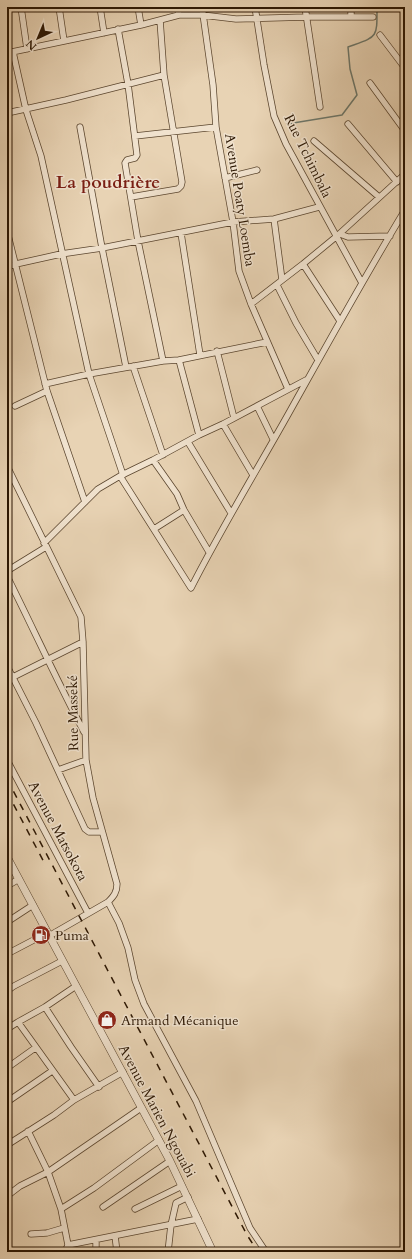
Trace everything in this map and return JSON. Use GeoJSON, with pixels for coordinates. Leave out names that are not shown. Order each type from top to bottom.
{"type":"FeatureCollection","features":[{"type":"Feature","properties":{"kind":"street"},"geometry":{"type":"LineString","coordinates":[[21,7],[27,49]]}},
{"type":"Feature","properties":{"kind":"street"},"geometry":{"type":"LineString","coordinates":[[59,7],[64,41]]}},
{"type":"Feature","properties":{"kind":"street"},"geometry":{"type":"LineString","coordinates":[[100,7],[104,33]]}},
{"type":"Feature","properties":{"kind":"street"},"geometry":{"type":"LineString","coordinates":[[138,7],[141,25]]}},
{"type":"Feature","properties":{"kind":"street"},"geometry":{"type":"LineString","coordinates":[[177,7],[179,15]]}},
{"type":"Feature","properties":{"kind":"street","name":"Avenue Poaty Loemba"},"geometry":{"type":"LineString","coordinates":[[202,7],[213,85],[216,127],[233,222],[239,271],[251,304],[288,389]]}},
{"type":"Feature","properties":{"kind":"street","name":"Rue Tchimbala"},"geometry":{"type":"LineString","coordinates":[[255,7],[274,116],[286,144],[319,207],[339,235],[362,283]]}},
{"type":"Feature","properties":{"kind":"street"},"geometry":{"type":"LineString","coordinates":[[305,7],[320,107]]}},
{"type":"Feature","properties":{"kind":"street"},"geometry":{"type":"LineString","coordinates":[[351,7],[351,17]]}},
{"type":"Feature","properties":{"kind":"street"},"geometry":{"type":"LineString","coordinates":[[373,17],[236,19],[202,15],[179,15],[141,25],[10,52],[26,110],[41,156],[61,254],[89,374],[122,475],[190,588],[340,321],[405,210]]}},
{"type":"Feature","properties":{"kind":"street"},"geometry":{"type":"LineString","coordinates":[[131,198],[178,189],[182,182],[164,75],[160,20]]}},
{"type":"Feature","properties":{"kind":"street"},"geometry":{"type":"LineString","coordinates":[[118,29],[128,84],[135,136],[136,157],[127,160],[125,163],[138,241],[163,361]]}},
{"type":"Feature","properties":{"kind":"street"},"geometry":{"type":"LineString","coordinates":[[380,35],[405,68]]}},
{"type":"Feature","properties":{"kind":"street"},"geometry":{"type":"LineString","coordinates":[[7,114],[164,75]]}},
{"type":"Feature","properties":{"kind":"street"},"geometry":{"type":"LineString","coordinates":[[370,83],[405,131]]}},
{"type":"Feature","properties":{"kind":"street"},"geometry":{"type":"LineString","coordinates":[[348,124],[397,182]]}},
{"type":"Feature","properties":{"kind":"street"},"geometry":{"type":"LineString","coordinates":[[80,127],[126,367]]}},
{"type":"Feature","properties":{"kind":"street"},"geometry":{"type":"LineString","coordinates":[[135,136],[216,127]]}},
{"type":"Feature","properties":{"kind":"street"},"geometry":{"type":"LineString","coordinates":[[314,141],[379,198]]}},
{"type":"Feature","properties":{"kind":"street"},"geometry":{"type":"LineString","coordinates":[[224,178],[257,170]]}},
{"type":"Feature","properties":{"kind":"street"},"geometry":{"type":"LineString","coordinates":[[251,304],[339,235],[405,174]]}},
{"type":"Feature","properties":{"kind":"street"},"geometry":{"type":"LineString","coordinates":[[7,266],[61,254],[102,248],[233,222],[274,219],[319,207]]}},
{"type":"Feature","properties":{"kind":"street"},"geometry":{"type":"LineString","coordinates":[[274,219],[282,280]]}},
{"type":"Feature","properties":{"kind":"street"},"geometry":{"type":"LineString","coordinates":[[7,231],[47,391],[85,502]]}},
{"type":"Feature","properties":{"kind":"street"},"geometry":{"type":"LineString","coordinates":[[181,233],[200,355]]}},
{"type":"Feature","properties":{"kind":"street"},"geometry":{"type":"LineString","coordinates":[[339,235],[348,237],[390,236]]}},
{"type":"Feature","properties":{"kind":"street"},"geometry":{"type":"LineString","coordinates":[[303,264],[340,321]]}},
{"type":"Feature","properties":{"kind":"street"},"geometry":{"type":"LineString","coordinates":[[276,285],[318,360]]}},
{"type":"Feature","properties":{"kind":"street"},"geometry":{"type":"LineString","coordinates":[[45,384],[89,374],[163,361],[179,360],[217,351],[267,342]]}},
{"type":"Feature","properties":{"kind":"street"},"geometry":{"type":"LineString","coordinates":[[217,351],[234,418]]}},
{"type":"Feature","properties":{"kind":"street"},"geometry":{"type":"LineString","coordinates":[[179,360],[198,435]]}},
{"type":"Feature","properties":{"kind":"street"},"geometry":{"type":"LineString","coordinates":[[133,366],[163,455]]}},
{"type":"Feature","properties":{"kind":"street"},"geometry":{"type":"LineString","coordinates":[[7,572],[45,545],[98,489],[122,475],[188,442],[198,435],[223,424],[307,380]]}},
{"type":"Feature","properties":{"kind":"street"},"geometry":{"type":"LineString","coordinates":[[15,406],[47,391]]}},
{"type":"Feature","properties":{"kind":"street"},"geometry":{"type":"LineString","coordinates":[[257,406],[273,439]]}},
{"type":"Feature","properties":{"kind":"street"},"geometry":{"type":"LineString","coordinates":[[223,424],[253,475]]}},
{"type":"Feature","properties":{"kind":"street"},"geometry":{"type":"LineString","coordinates":[[188,442],[231,513]]}},
{"type":"Feature","properties":{"kind":"street"},"geometry":{"type":"LineString","coordinates":[[153,460],[177,494],[184,510],[209,552]]}},
{"type":"Feature","properties":{"kind":"street","name":"Rue Masseké"},"geometry":{"type":"LineString","coordinates":[[7,466],[81,617],[86,760],[93,798],[117,884],[115,895],[108,902]]}},
{"type":"Feature","properties":{"kind":"street"},"geometry":{"type":"LineString","coordinates":[[154,529],[184,510]]}},
{"type":"Feature","properties":{"kind":"street"},"geometry":{"type":"LineString","coordinates":[[7,576],[85,734]]}},
{"type":"Feature","properties":{"kind":"street"},"geometry":{"type":"LineString","coordinates":[[10,678],[83,642]]}},
{"type":"Feature","properties":{"kind":"street"},"geometry":{"type":"LineString","coordinates":[[7,666],[10,678],[36,723],[85,829],[89,832],[102,832]]}},
{"type":"Feature","properties":{"kind":"street","name":"Avenue Matsokota"},"geometry":{"type":"LineString","coordinates":[[7,760],[88,913]]}},
{"type":"Feature","properties":{"kind":"street"},"geometry":{"type":"LineString","coordinates":[[58,770],[86,760]]}},
{"type":"Feature","properties":{"kind":"street","name":"Avenue Marien Ngouabi"},"geometry":{"type":"LineString","coordinates":[[7,858],[170,1161],[213,1252]]}},
{"type":"Feature","properties":{"kind":"street"},"geometry":{"type":"LineString","coordinates":[[7,886],[18,879]]}},
{"type":"Feature","properties":{"kind":"street"},"geometry":{"type":"LineString","coordinates":[[7,954],[108,902],[119,923],[128,948],[135,980],[144,1004],[196,1101],[250,1228],[266,1252]]}},
{"type":"Feature","properties":{"kind":"street"},"geometry":{"type":"LineString","coordinates":[[7,922],[33,905]]}},
{"type":"Feature","properties":{"kind":"street"},"geometry":{"type":"LineString","coordinates":[[7,991],[62,961]]}},
{"type":"Feature","properties":{"kind":"street"},"geometry":{"type":"LineString","coordinates":[[7,1029],[45,1007],[76,986]]}},
{"type":"Feature","properties":{"kind":"street"},"geometry":{"type":"LineString","coordinates":[[45,1007],[99,1087]]}},
{"type":"Feature","properties":{"kind":"street"},"geometry":{"type":"LineString","coordinates":[[18,1022],[35,1048],[74,1100]]}},
{"type":"Feature","properties":{"kind":"street"},"geometry":{"type":"LineString","coordinates":[[7,1068],[35,1048]]}},
{"type":"Feature","properties":{"kind":"street"},"geometry":{"type":"LineString","coordinates":[[7,1102],[52,1071]]}},
{"type":"Feature","properties":{"kind":"street"},"geometry":{"type":"LineString","coordinates":[[7,1145],[54,1115],[74,1100],[123,1072]]}},
{"type":"Feature","properties":{"kind":"street"},"geometry":{"type":"LineString","coordinates":[[7,1196],[20,1186],[48,1172],[141,1108]]}},
{"type":"Feature","properties":{"kind":"street"},"geometry":{"type":"LineString","coordinates":[[28,1131],[48,1172],[61,1209],[66,1249]]}},
{"type":"Feature","properties":{"kind":"street"},"geometry":{"type":"LineString","coordinates":[[61,1209],[94,1188],[159,1140]]}},
{"type":"Feature","properties":{"kind":"street"},"geometry":{"type":"LineString","coordinates":[[103,1208],[170,1161]]}},
{"type":"Feature","properties":{"kind":"street"},"geometry":{"type":"LineString","coordinates":[[135,1209],[182,1186]]}},
{"type":"Feature","properties":{"kind":"street"},"geometry":{"type":"LineString","coordinates":[[168,1252],[171,1225],[176,1204],[188,1197]]}},
{"type":"Feature","properties":{"kind":"street"},"geometry":{"type":"LineString","coordinates":[[57,1252],[96,1240],[198,1219]]}},
{"type":"Feature","properties":{"kind":"street"},"geometry":{"type":"LineString","coordinates":[[31,1234],[47,1233],[64,1228]]}},
{"type":"Feature","properties":{"kind":"street"},"geometry":{"type":"LineString","coordinates":[[115,1236],[117,1252]]}},
{"type":"Feature","properties":{"kind":"street"},"geometry":{"type":"LineString","coordinates":[[96,1240],[96,1252]]}},
{"type":"Feature","properties":{"kind":"waterway"},"geometry":{"type":"LineString","coordinates":[[287,124],[342,115],[357,95],[350,69],[348,47],[365,41],[374,35],[377,25],[377,7]]}},
{"type":"Feature","properties":{"kind":"railway"},"geometry":{"type":"LineString","coordinates":[[7,779],[247,1235],[258,1252]]}},
{"type":"Feature","properties":{"kind":"railway"},"geometry":{"type":"LineString","coordinates":[[7,792],[46,866]]}},
{"type":"Feature","properties":{"kind":"place","name":"Puma"},"geometry":{"type":"Point","coordinates":[41,935]}},
{"type":"Feature","properties":{"kind":"place","name":"Armand Mécanique"},"geometry":{"type":"Point","coordinates":[107,1020]}},
{"type":"Feature","properties":{"kind":"district","name":"La poudrière"},"geometry":{"type":"Point","coordinates":[108,182]}}]}
